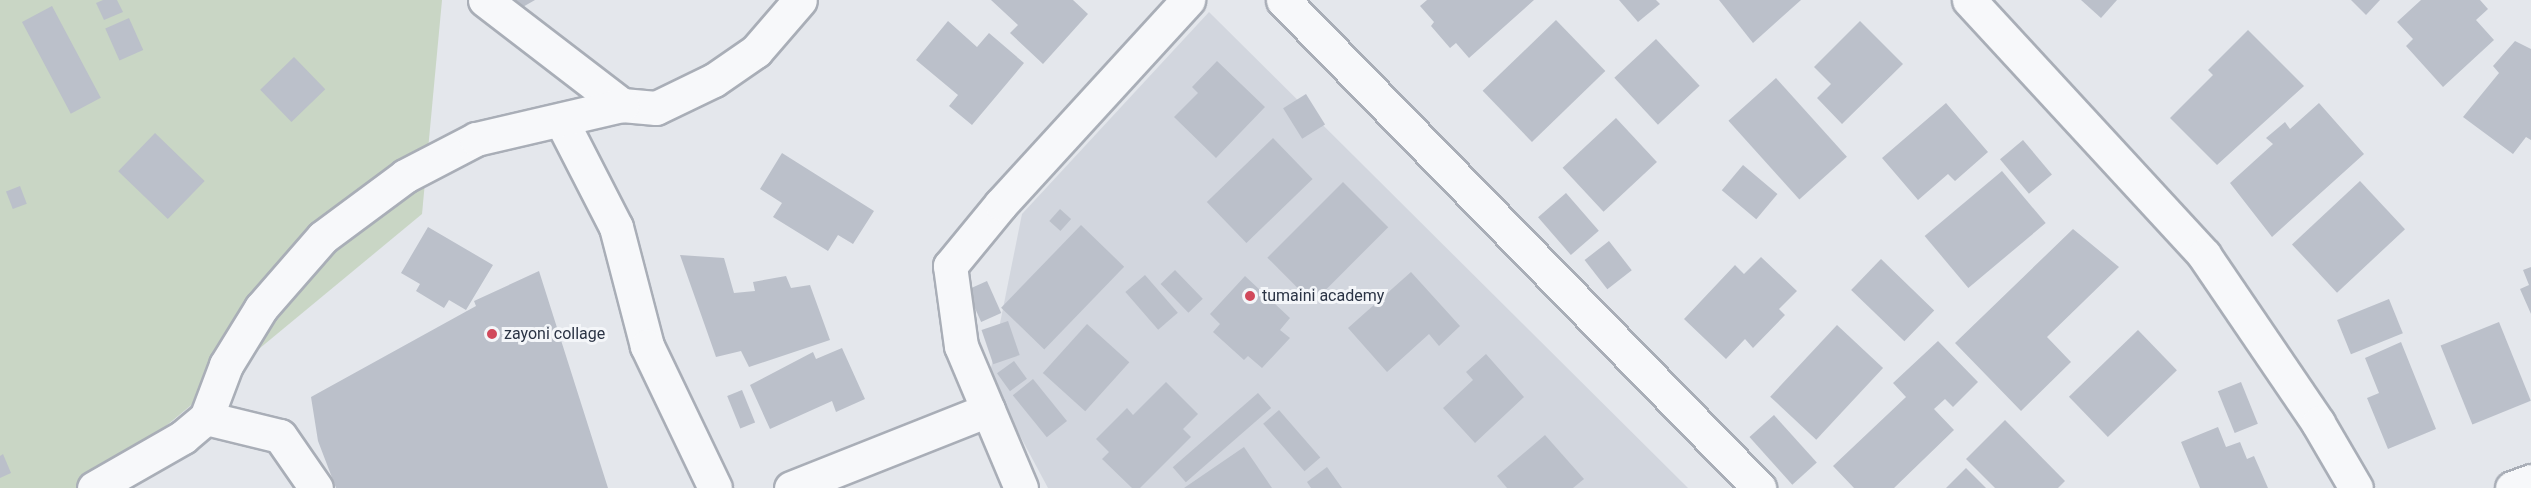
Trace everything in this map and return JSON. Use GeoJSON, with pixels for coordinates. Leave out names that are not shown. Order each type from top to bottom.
{"type":"FeatureCollection","features":[{"type":"Feature","properties":{"kind":"street"},"geometry":{"type":"LineString","coordinates":[[485,0],[622,105]]}},
{"type":"Feature","properties":{"kind":"street"},"geometry":{"type":"LineString","coordinates":[[94,488],[183,437],[206,418],[226,365],[261,308],[323,237],[441,153],[476,139],[622,105],[656,108],[714,80],[756,51],[800,0]]}},
{"type":"Feature","properties":{"kind":"street"},"geometry":{"type":"LineString","coordinates":[[1021,488],[961,346],[950,266],[1001,204],[1188,0]]}},
{"type":"Feature","properties":{"kind":"street"},"geometry":{"type":"LineString","coordinates":[[1283,0],[1759,488]]}},
{"type":"Feature","properties":{"kind":"street"},"geometry":{"type":"LineString","coordinates":[[1969,0],[2204,255],[2318,423],[2356,488]]}},
{"type":"Feature","properties":{"kind":"street"},"geometry":{"type":"LineString","coordinates":[[561,120],[616,227],[647,346],[715,488]]}},
{"type":"Feature","properties":{"kind":"street"},"geometry":{"type":"LineString","coordinates":[[791,488],[988,410]]}},
{"type":"Feature","properties":{"kind":"street"},"geometry":{"type":"LineString","coordinates":[[206,418],[280,436],[316,488]]}},
{"type":"Feature","properties":{"kind":"street"},"geometry":{"type":"LineString","coordinates":[[2512,488],[2531,481]]}},
{"type":"Feature","properties":{"kind":"shaded area","name":"tumaini academy"},"geometry":{"type":"Polygon","coordinates":[[[1209,12],[1688,488],[1048,488],[989,378],[1022,214],[1209,12]]]}},
{"type":"Feature","properties":{"kind":"green space"},"geometry":{"type":"Polygon","coordinates":[[[0,0],[442,0],[422,214],[91,488],[0,488],[0,0]]]}},
{"type":"Feature","properties":{"kind":"building"},"geometry":{"type":"Polygon","coordinates":[[[103,0],[117,0],[123,12],[104,20],[96,3],[103,0]]]}},
{"type":"Feature","properties":{"kind":"building"},"geometry":{"type":"Polygon","coordinates":[[[507,0],[535,0],[514,12],[507,0]]]}},
{"type":"Feature","properties":{"kind":"building"},"geometry":{"type":"Polygon","coordinates":[[[991,0],[1073,0],[1088,14],[1043,64],[1010,33],[1018,25],[991,0]]]}},
{"type":"Feature","properties":{"kind":"building"},"geometry":{"type":"Polygon","coordinates":[[[1427,0],[1534,0],[1469,58],[1456,43],[1450,48],[1431,26],[1434,22],[1420,6],[1427,0]]]}},
{"type":"Feature","properties":{"kind":"building"},"geometry":{"type":"Polygon","coordinates":[[[1619,0],[1656,0],[1660,4],[1638,22],[1619,0]]]}},
{"type":"Feature","properties":{"kind":"building"},"geometry":{"type":"Polygon","coordinates":[[[1719,0],[1801,0],[1753,43],[1719,0]]]}},
{"type":"Feature","properties":{"kind":"building"},"geometry":{"type":"Polygon","coordinates":[[[2081,0],[2117,0],[2101,18],[2081,0]]]}},
{"type":"Feature","properties":{"kind":"building"},"geometry":{"type":"Polygon","coordinates":[[[2351,0],[2380,0],[2366,15],[2351,0]]]}},
{"type":"Feature","properties":{"kind":"building"},"geometry":{"type":"Polygon","coordinates":[[[2421,0],[2480,0],[2488,9],[2476,20],[2494,40],[2443,87],[2406,46],[2413,39],[2397,22],[2421,0]]]}},
{"type":"Feature","properties":{"kind":"building"},"geometry":{"type":"Polygon","coordinates":[[[52,6],[101,98],[71,114],[22,22],[52,6]]]}},
{"type":"Feature","properties":{"kind":"building"},"geometry":{"type":"Polygon","coordinates":[[[129,18],[143,50],[119,61],[105,29],[129,18]]]}},
{"type":"Feature","properties":{"kind":"building"},"geometry":{"type":"Polygon","coordinates":[[[1556,20],[1605,71],[1532,142],[1483,91],[1556,20]]]}},
{"type":"Feature","properties":{"kind":"building"},"geometry":{"type":"Polygon","coordinates":[[[948,21],[977,47],[989,33],[1024,63],[972,125],[949,106],[958,95],[916,60],[948,21]]]}},
{"type":"Feature","properties":{"kind":"building"},"geometry":{"type":"Polygon","coordinates":[[[1860,21],[1903,64],[1842,124],[1817,98],[1831,84],[1814,67],[1860,21]]]}},
{"type":"Feature","properties":{"kind":"building"},"geometry":{"type":"Polygon","coordinates":[[[2248,30],[2304,86],[2217,165],[2170,118],[2213,75],[2208,70],[2248,30]]]}},
{"type":"Feature","properties":{"kind":"building"},"geometry":{"type":"Polygon","coordinates":[[[1656,39],[1700,86],[1658,125],[1614,78],[1656,39]]]}},
{"type":"Feature","properties":{"kind":"building"},"geometry":{"type":"Polygon","coordinates":[[[2515,41],[2531,49],[2531,140],[2526,137],[2513,154],[2463,117],[2499,73],[2493,66],[2515,41]]]}},
{"type":"Feature","properties":{"kind":"building"},"geometry":{"type":"Polygon","coordinates":[[[294,57],[325,89],[291,122],[260,90],[294,57]]]}},
{"type":"Feature","properties":{"kind":"building"},"geometry":{"type":"Polygon","coordinates":[[[1217,61],[1265,107],[1216,158],[1174,117],[1198,93],[1192,87],[1217,61]]]}},
{"type":"Feature","properties":{"kind":"building"},"geometry":{"type":"Polygon","coordinates":[[[1776,78],[1847,157],[1799,200],[1728,121],[1776,78]]]}},
{"type":"Feature","properties":{"kind":"building"},"geometry":{"type":"Polygon","coordinates":[[[1306,94],[1325,125],[1302,139],[1283,108],[1306,94]]]}},
{"type":"Feature","properties":{"kind":"building"},"geometry":{"type":"Polygon","coordinates":[[[1946,103],[1988,152],[1955,181],[1948,174],[1918,200],[1882,158],[1946,103]]]}},
{"type":"Feature","properties":{"kind":"building"},"geometry":{"type":"Polygon","coordinates":[[[2319,103],[2364,154],[2272,237],[2230,183],[2273,144],[2266,138],[2285,122],[2290,129],[2319,103]]]}},
{"type":"Feature","properties":{"kind":"building"},"geometry":{"type":"Polygon","coordinates":[[[1616,118],[1657,162],[1604,212],[1563,168],[1616,118]]]}},
{"type":"Feature","properties":{"kind":"building"},"geometry":{"type":"Polygon","coordinates":[[[155,133],[205,181],[168,219],[118,171],[155,133]]]}},
{"type":"Feature","properties":{"kind":"building"},"geometry":{"type":"Polygon","coordinates":[[[1273,138],[1313,179],[1246,243],[1207,202],[1273,138]]]}},
{"type":"Feature","properties":{"kind":"building"},"geometry":{"type":"Polygon","coordinates":[[[2023,140],[2052,174],[2029,194],[2000,159],[2023,140]]]}},
{"type":"Feature","properties":{"kind":"building"},"geometry":{"type":"Polygon","coordinates":[[[782,153],[874,211],[853,244],[838,235],[828,251],[773,217],[782,203],[760,189],[782,153]]]}},
{"type":"Feature","properties":{"kind":"building"},"geometry":{"type":"Polygon","coordinates":[[[1743,165],[1777,194],[1756,219],[1722,190],[1743,165]]]}},
{"type":"Feature","properties":{"kind":"building"},"geometry":{"type":"Polygon","coordinates":[[[2002,171],[2046,223],[1968,288],[1925,236],[2002,171]]]}},
{"type":"Feature","properties":{"kind":"building"},"geometry":{"type":"Polygon","coordinates":[[[2360,181],[2405,229],[2337,293],[2292,244],[2360,181]]]}},
{"type":"Feature","properties":{"kind":"building"},"geometry":{"type":"Polygon","coordinates":[[[1343,182],[1388,227],[1313,303],[1267,258],[1343,182]]]}},
{"type":"Feature","properties":{"kind":"building"},"geometry":{"type":"Polygon","coordinates":[[[20,186],[27,204],[13,209],[6,191],[20,186]]]}},
{"type":"Feature","properties":{"kind":"building"},"geometry":{"type":"Polygon","coordinates":[[[1566,193],[1599,231],[1571,255],[1538,217],[1566,193]]]}},
{"type":"Feature","properties":{"kind":"building"},"geometry":{"type":"Polygon","coordinates":[[[1060,209],[1071,219],[1060,231],[1049,221],[1060,209]]]}},
{"type":"Feature","properties":{"kind":"building"},"geometry":{"type":"Polygon","coordinates":[[[1081,225],[1124,267],[1044,349],[1001,308],[1081,225]]]}},
{"type":"Feature","properties":{"kind":"building"},"geometry":{"type":"Polygon","coordinates":[[[428,227],[493,265],[466,310],[449,300],[444,308],[416,291],[420,284],[401,273],[428,227]]]}},
{"type":"Feature","properties":{"kind":"building"},"geometry":{"type":"Polygon","coordinates":[[[2073,229],[2119,267],[2047,337],[2071,362],[2021,411],[1955,343],[2073,229]]]}},
{"type":"Feature","properties":{"kind":"building"},"geometry":{"type":"Polygon","coordinates":[[[1609,241],[1632,270],[1607,289],[1585,260],[1609,241]]]}},
{"type":"Feature","properties":{"kind":"building"},"geometry":{"type":"Polygon","coordinates":[[[680,255],[724,258],[734,293],[755,291],[753,282],[786,276],[791,288],[810,285],[830,340],[749,367],[741,351],[716,357],[680,255]]]}},
{"type":"Feature","properties":{"kind":"building"},"geometry":{"type":"Polygon","coordinates":[[[1761,257],[1797,291],[1779,309],[1785,315],[1753,348],[1745,339],[1726,359],[1684,319],[1735,265],[1744,274],[1761,257]]]}},
{"type":"Feature","properties":{"kind":"building"},"geometry":{"type":"Polygon","coordinates":[[[1881,259],[1934,310],[1904,341],[1851,290],[1881,259]]]}},
{"type":"Feature","properties":{"kind":"building"},"geometry":{"type":"Polygon","coordinates":[[[2531,267],[2531,314],[2520,289],[2529,285],[2523,270],[2531,267]]]}},
{"type":"Feature","properties":{"kind":"building"},"geometry":{"type":"Polygon","coordinates":[[[1175,270],[1203,299],[1188,313],[1161,284],[1175,270]]]}},
{"type":"Feature","properties":{"kind":"building","name":"zayoni collage"},"geometry":{"type":"Polygon","coordinates":[[[539,271],[608,488],[336,488],[318,441],[311,397],[476,306],[474,301],[539,271]]]}},
{"type":"Feature","properties":{"kind":"building"},"geometry":{"type":"Polygon","coordinates":[[[1411,272],[1460,326],[1439,346],[1429,334],[1387,372],[1348,328],[1411,272]]]}},
{"type":"Feature","properties":{"kind":"building"},"geometry":{"type":"Polygon","coordinates":[[[1145,275],[1178,313],[1158,330],[1125,292],[1145,275]]]}},
{"type":"Feature","properties":{"kind":"building"},"geometry":{"type":"Polygon","coordinates":[[[1245,276],[1290,318],[1280,330],[1290,338],[1262,368],[1248,356],[1244,360],[1213,332],[1220,324],[1210,314],[1245,276]]]}},
{"type":"Feature","properties":{"kind":"building"},"geometry":{"type":"Polygon","coordinates":[[[987,281],[1001,313],[981,322],[967,290],[987,281]]]}},
{"type":"Feature","properties":{"kind":"building"},"geometry":{"type":"Polygon","coordinates":[[[2389,299],[2403,333],[2351,354],[2337,320],[2389,299]]]}},
{"type":"Feature","properties":{"kind":"building"},"geometry":{"type":"Polygon","coordinates":[[[1008,321],[1020,355],[993,364],[982,330],[1008,321]]]}},
{"type":"Feature","properties":{"kind":"building"},"geometry":{"type":"Polygon","coordinates":[[[2499,322],[2531,401],[2472,424],[2441,346],[2499,322]]]}},
{"type":"Feature","properties":{"kind":"building"},"geometry":{"type":"Polygon","coordinates":[[[1087,324],[1129,362],[1085,411],[1043,373],[1087,324]]]}},
{"type":"Feature","properties":{"kind":"building"},"geometry":{"type":"Polygon","coordinates":[[[1837,325],[1883,368],[1816,440],[1770,397],[1837,325]]]}},
{"type":"Feature","properties":{"kind":"building"},"geometry":{"type":"Polygon","coordinates":[[[2138,330],[2177,370],[2108,437],[2069,397],[2138,330]]]}},
{"type":"Feature","properties":{"kind":"building"},"geometry":{"type":"Polygon","coordinates":[[[1938,341],[1978,382],[1953,407],[1945,399],[1934,409],[1954,430],[1894,488],[1854,488],[1833,466],[1906,397],[1893,383],[1938,341]]]}},
{"type":"Feature","properties":{"kind":"building"},"geometry":{"type":"Polygon","coordinates":[[[2401,342],[2436,429],[2388,449],[2367,398],[2379,393],[2365,358],[2401,342]]]}},
{"type":"Feature","properties":{"kind":"building"},"geometry":{"type":"Polygon","coordinates":[[[842,348],[865,399],[836,412],[832,401],[770,429],[750,385],[813,352],[816,359],[842,348]]]}},
{"type":"Feature","properties":{"kind":"building"},"geometry":{"type":"Polygon","coordinates":[[[1486,354],[1524,397],[1475,443],[1443,408],[1473,380],[1466,372],[1486,354]]]}},
{"type":"Feature","properties":{"kind":"building"},"geometry":{"type":"Polygon","coordinates":[[[1014,361],[1027,379],[1010,391],[997,373],[1014,361]]]}},
{"type":"Feature","properties":{"kind":"building"},"geometry":{"type":"Polygon","coordinates":[[[1033,379],[1067,421],[1047,437],[1013,395],[1033,379]]]}},
{"type":"Feature","properties":{"kind":"building"},"geometry":{"type":"Polygon","coordinates":[[[1166,382],[1198,414],[1183,429],[1191,437],[1140,488],[1132,488],[1102,459],[1109,452],[1096,439],[1127,408],[1133,415],[1166,382]]]}},
{"type":"Feature","properties":{"kind":"building"},"geometry":{"type":"Polygon","coordinates":[[[2241,382],[2258,424],[2235,433],[2218,391],[2241,382]]]}},
{"type":"Feature","properties":{"kind":"building"},"geometry":{"type":"Polygon","coordinates":[[[742,390],[755,422],[740,428],[727,396],[742,390]]]}},
{"type":"Feature","properties":{"kind":"building"},"geometry":{"type":"Polygon","coordinates":[[[1258,393],[1271,408],[1186,482],[1173,467],[1258,393]]]}},
{"type":"Feature","properties":{"kind":"building"},"geometry":{"type":"Polygon","coordinates":[[[1279,410],[1320,458],[1304,471],[1263,424],[1279,410]]]}},
{"type":"Feature","properties":{"kind":"building"},"geometry":{"type":"Polygon","coordinates":[[[1774,415],[1817,463],[1792,485],[1749,437],[1774,415]]]}},
{"type":"Feature","properties":{"kind":"building"},"geometry":{"type":"Polygon","coordinates":[[[2005,420],[2065,481],[2058,488],[1995,488],[1966,459],[2005,420]]]}},
{"type":"Feature","properties":{"kind":"building"},"geometry":{"type":"Polygon","coordinates":[[[2218,427],[2226,447],[2240,442],[2247,459],[2254,456],[2268,488],[2200,488],[2181,442],[2218,427]]]}},
{"type":"Feature","properties":{"kind":"building"},"geometry":{"type":"Polygon","coordinates":[[[1545,435],[1584,479],[1573,488],[1507,488],[1497,476],[1545,435]]]}},
{"type":"Feature","properties":{"kind":"building"},"geometry":{"type":"Polygon","coordinates":[[[1244,447],[1272,488],[1184,488],[1244,447]]]}},
{"type":"Feature","properties":{"kind":"building"},"geometry":{"type":"Polygon","coordinates":[[[3,454],[11,473],[0,478],[0,456],[3,454]]]}},
{"type":"Feature","properties":{"kind":"building"},"geometry":{"type":"Polygon","coordinates":[[[1327,467],[1342,488],[1311,488],[1307,482],[1327,467]]]}},
{"type":"Feature","properties":{"kind":"building"},"geometry":{"type":"Polygon","coordinates":[[[1966,468],[1986,488],[1946,488],[1966,468]]]}},
{"type":"Feature","properties":{"kind":"place","name":"tumaini academy"},"geometry":{"type":"Point","coordinates":[1250,296]}},
{"type":"Feature","properties":{"kind":"place","name":"zayoni collage"},"geometry":{"type":"Point","coordinates":[492,334]}}]}
